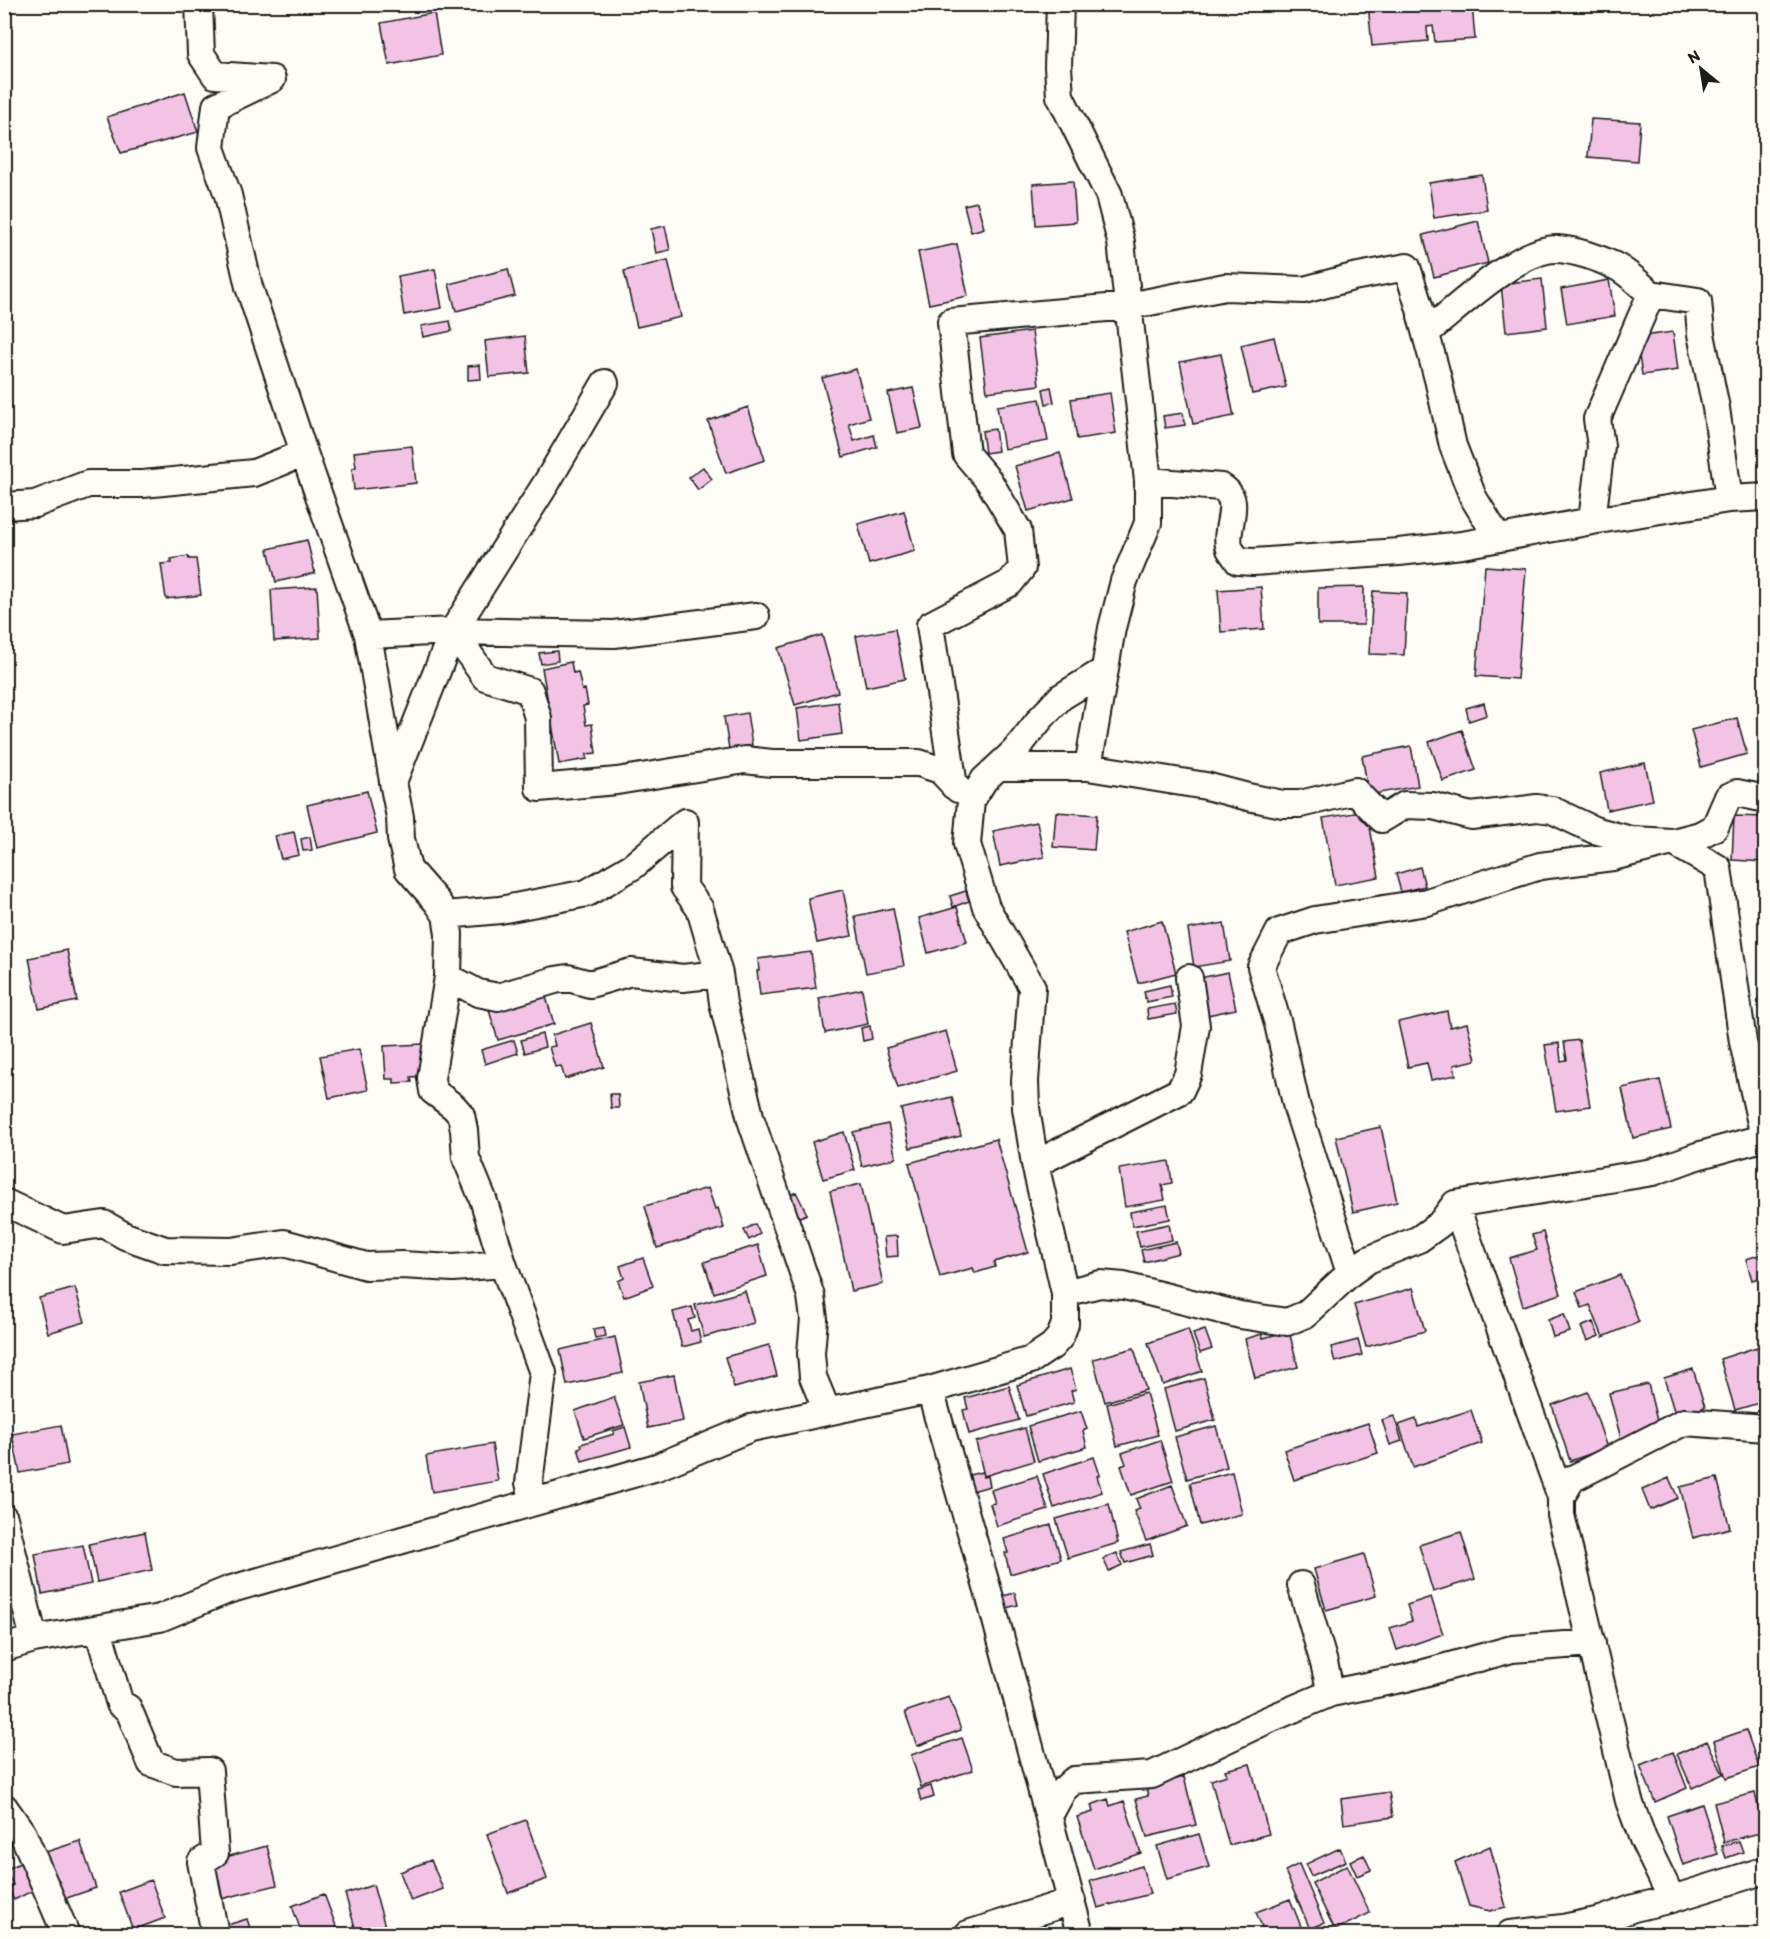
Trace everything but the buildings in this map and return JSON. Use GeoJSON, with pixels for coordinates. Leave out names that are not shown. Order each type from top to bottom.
{"type":"FeatureCollection","features":[{"type":"Feature","properties":{"kind":"street"},"geometry":{"type":"LineString","coordinates":[[200,4],[201,54],[215,75],[272,79],[216,106],[211,148],[228,195],[249,287],[368,635],[400,817],[401,839],[408,869],[446,915],[449,934],[448,977],[431,1078],[433,1091],[461,1115],[466,1158],[483,1199],[503,1264],[543,1373],[529,1483],[531,1490],[542,1500]]}},
{"type":"Feature","properties":{"kind":"street"},"geometry":{"type":"LineString","coordinates":[[1060,4],[1058,67],[1060,96],[1109,195],[1121,242],[1148,481],[1148,523],[1124,581],[1112,628],[1088,767]]}},
{"type":"Feature","properties":{"kind":"street"},"geometry":{"type":"LineString","coordinates":[[1407,267],[1427,332],[1526,256],[1556,249],[1579,253],[1616,266],[1651,294],[1698,301],[1701,334],[1716,408],[1729,499]]}},
{"type":"Feature","properties":{"kind":"street"},"geometry":{"type":"LineString","coordinates":[[4,1648],[34,1639],[160,1618],[228,1590],[657,1467],[751,1428],[930,1390],[1031,1360],[1052,1346],[1060,1337],[1065,1324],[1065,1293],[1035,1164],[1026,1108],[1025,1082],[1032,987],[986,908],[972,866],[967,844],[962,793],[930,625],[1010,584],[1022,568],[1018,530],[989,481],[966,454],[951,322],[1129,306],[1225,287],[1304,290],[1353,277],[1407,267]]}},
{"type":"Feature","properties":{"kind":"street"},"geometry":{"type":"LineString","coordinates":[[1407,267],[1438,379],[1453,446],[1473,497],[1498,538]]}},
{"type":"Feature","properties":{"kind":"street"},"geometry":{"type":"LineString","coordinates":[[1592,520],[1601,446],[1597,419],[1651,294]]}},
{"type":"Feature","properties":{"kind":"street"},"geometry":{"type":"LineString","coordinates":[[393,782],[453,631],[547,482],[605,383]]}},
{"type":"Feature","properties":{"kind":"street"},"geometry":{"type":"LineString","coordinates":[[4,506],[35,504],[88,484],[143,484],[254,473],[304,453]]}},
{"type":"Feature","properties":{"kind":"street"},"geometry":{"type":"LineString","coordinates":[[1148,481],[1221,487],[1228,491],[1232,498],[1229,548],[1238,561],[1254,562],[1399,552],[1462,545],[1592,520],[1729,499],[1766,497]]}},
{"type":"Feature","properties":{"kind":"street"},"geometry":{"type":"LineString","coordinates":[[368,635],[453,631],[615,634],[756,616]]}},
{"type":"Feature","properties":{"kind":"street"},"geometry":{"type":"LineString","coordinates":[[453,631],[485,677],[530,691],[538,718],[539,788],[617,781],[746,760],[772,763],[919,763],[940,770],[962,793]]}},
{"type":"Feature","properties":{"kind":"street"},"geometry":{"type":"LineString","coordinates":[[962,793],[984,780],[1014,752],[1061,697],[1105,670]]}},
{"type":"Feature","properties":{"kind":"street"},"geometry":{"type":"LineString","coordinates":[[998,767],[1088,767],[1206,786],[1282,804],[1300,804],[1355,791],[1382,819],[1405,805],[1433,806],[1471,816],[1538,808],[1552,810],[1593,830],[1631,840],[1673,842],[1718,868],[1743,1042],[1765,1137],[1697,1156],[1653,1172],[1455,1204],[1440,1224],[1419,1239],[1368,1260],[1350,1273],[1306,1314],[1287,1322],[1240,1315],[1124,1286],[1100,1284],[1065,1293]]}},
{"type":"Feature","properties":{"kind":"street"},"geometry":{"type":"LineString","coordinates":[[1350,1273],[1297,1108],[1278,1024],[1261,967],[1279,932],[1316,921],[1427,902],[1540,866],[1612,857],[1701,835],[1715,827],[1728,797],[1737,793],[1766,799]]}},
{"type":"Feature","properties":{"kind":"street"},"geometry":{"type":"LineString","coordinates":[[446,915],[500,910],[587,893],[633,866],[685,822],[684,887],[700,909],[719,974],[723,1003],[751,1120],[810,1296],[814,1319],[811,1353],[813,1377],[827,1411]]}},
{"type":"Feature","properties":{"kind":"street"},"geometry":{"type":"LineString","coordinates":[[448,977],[478,993],[498,997],[568,978],[590,984],[631,972],[683,978],[719,974]]}},
{"type":"Feature","properties":{"kind":"street"},"geometry":{"type":"LineString","coordinates":[[1035,1164],[1180,1091],[1188,1074],[1196,1026],[1189,978]]}},
{"type":"Feature","properties":{"kind":"street"},"geometry":{"type":"LineString","coordinates":[[4,1202],[63,1230],[104,1224],[125,1236],[165,1250],[231,1251],[284,1243],[366,1266],[402,1265],[453,1268],[503,1264]]}},
{"type":"Feature","properties":{"kind":"street"},"geometry":{"type":"LineString","coordinates":[[1455,1204],[1561,1497],[1561,1515],[1629,1801],[1643,1839],[1672,1899]]}},
{"type":"Feature","properties":{"kind":"street"},"geometry":{"type":"LineString","coordinates":[[930,1390],[1050,1814],[1080,1935]]}},
{"type":"Feature","properties":{"kind":"street"},"geometry":{"type":"LineString","coordinates":[[1561,1497],[1572,1479],[1684,1422],[1766,1428]]}},
{"type":"Feature","properties":{"kind":"street"},"geometry":{"type":"LineString","coordinates":[[4,1518],[34,1639]]}},
{"type":"Feature","properties":{"kind":"street"},"geometry":{"type":"LineString","coordinates":[[1301,1585],[1331,1693]]}},
{"type":"Feature","properties":{"kind":"street"},"geometry":{"type":"LineString","coordinates":[[98,1629],[120,1704],[128,1708],[151,1763],[176,1772],[209,1771],[215,1853],[201,1862],[215,1935]]}},
{"type":"Feature","properties":{"kind":"street"},"geometry":{"type":"LineString","coordinates":[[1050,1814],[1063,1790],[1074,1780],[1152,1775],[1243,1731],[1331,1693],[1406,1678],[1512,1649],[1592,1643]]}},
{"type":"Feature","properties":{"kind":"street"},"geometry":{"type":"LineString","coordinates":[[4,1807],[23,1834],[66,1935]]}},
{"type":"Feature","properties":{"kind":"street"},"geometry":{"type":"LineString","coordinates":[[1510,1935],[1564,1931],[1766,1870]]}},
{"type":"Feature","properties":{"kind":"street"},"geometry":{"type":"LineString","coordinates":[[968,1935],[1072,1901]]}}]}
